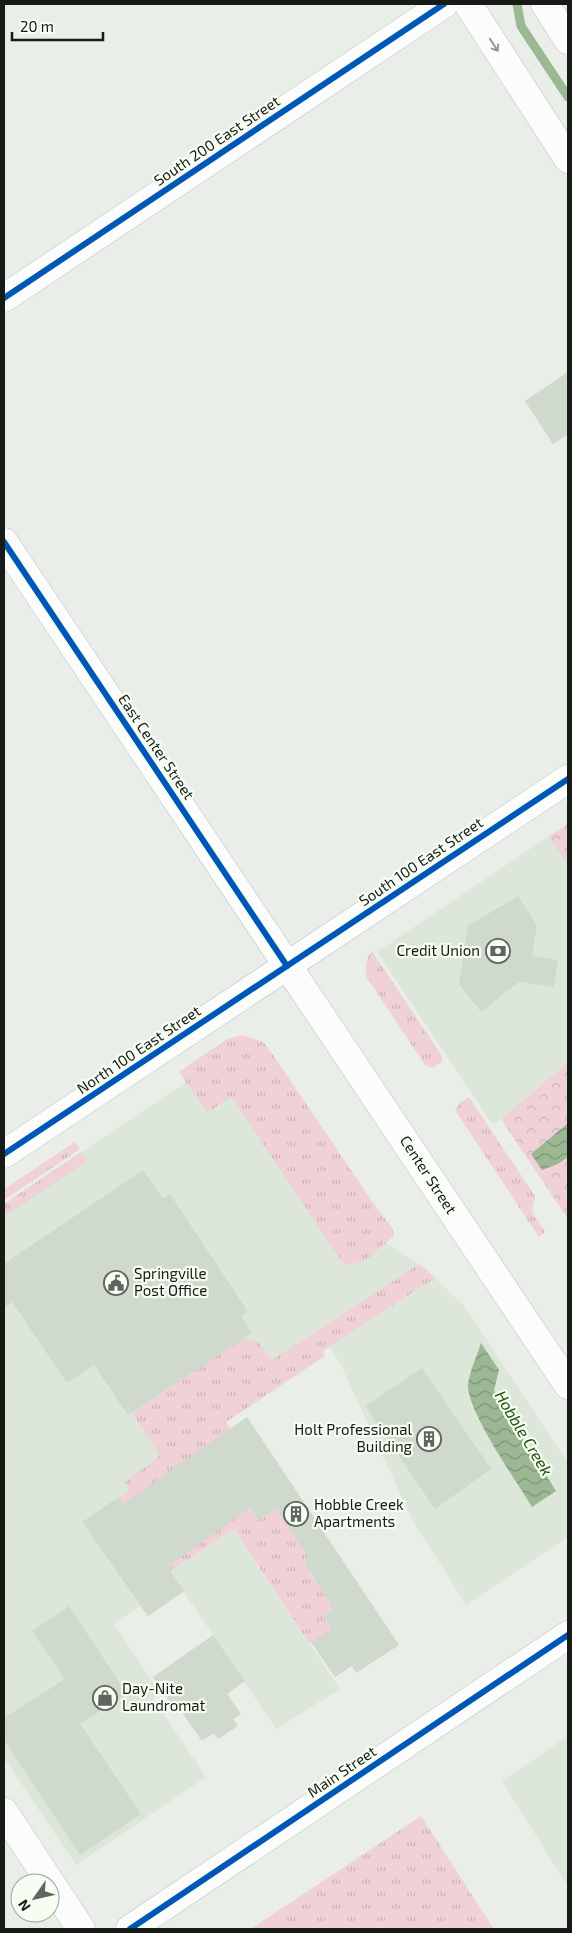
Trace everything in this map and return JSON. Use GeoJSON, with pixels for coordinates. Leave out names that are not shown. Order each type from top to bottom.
{"type":"FeatureCollection","features":[{"type":"Feature","properties":{"kind":"street","name":"South 200 East Street"},"geometry":{"type":"LineString","coordinates":[[4,298],[444,4]]}},
{"type":"Feature","properties":{"kind":"street"},"geometry":{"type":"LineString","coordinates":[[468,4],[568,159]]}},
{"type":"Feature","properties":{"kind":"street"},"geometry":{"type":"LineString","coordinates":[[545,4],[568,40]]}},
{"type":"Feature","properties":{"kind":"street","name":"East Center Street"},"geometry":{"type":"LineString","coordinates":[[4,542],[287,966]]}},
{"type":"Feature","properties":{"kind":"street","name":"South 100 East Street"},"geometry":{"type":"LineString","coordinates":[[287,966],[568,779]]}},
{"type":"Feature","properties":{"kind":"street","name":"North 100 East Street"},"geometry":{"type":"LineString","coordinates":[[4,1154],[287,966]]}},
{"type":"Feature","properties":{"kind":"street","name":"Center Street"},"geometry":{"type":"LineString","coordinates":[[287,966],[568,1385]]}},
{"type":"Feature","properties":{"kind":"street","name":"Main Street"},"geometry":{"type":"LineString","coordinates":[[130,1929],[568,1635]]}},
{"type":"Feature","properties":{"kind":"street"},"geometry":{"type":"LineString","coordinates":[[4,1812],[81,1929]]}},
{"type":"Feature","properties":{"kind":"shaded area"},"geometry":{"type":"Polygon","coordinates":[[[549,836],[568,866],[568,1062],[493,1125],[377,952],[549,836]]]}},
{"type":"Feature","properties":{"kind":"shaded area"},"geometry":{"type":"Polygon","coordinates":[[[240,1046],[359,1225],[425,1268],[465,1307],[568,1463],[568,1537],[466,1605],[413,1521],[340,1363],[329,1347],[174,1440],[340,1689],[276,1729],[184,1592],[148,1616],[140,1606],[114,1624],[160,1693],[153,1698],[206,1777],[76,1865],[4,1758],[4,1204],[240,1046]]]}},
{"type":"Feature","properties":{"kind":"shaded area"},"geometry":{"type":"Polygon","coordinates":[[[568,1736],[568,1887],[502,1781],[568,1736]]]}},
{"type":"Feature","properties":{"kind":"green space"},"geometry":{"type":"Polygon","coordinates":[[[568,824],[568,866],[549,836],[568,824]]]}},
{"type":"Feature","properties":{"kind":"green space"},"geometry":{"type":"Polygon","coordinates":[[[372,951],[442,1056],[442,1062],[432,1068],[425,1065],[366,976],[366,963],[372,951]]]}},
{"type":"Feature","properties":{"kind":"green space"},"geometry":{"type":"Polygon","coordinates":[[[243,1035],[263,1042],[271,1052],[378,1210],[392,1227],[394,1236],[363,1262],[344,1265],[231,1097],[207,1113],[179,1072],[227,1039],[243,1035]]]}},
{"type":"Feature","properties":{"kind":"green space"},"geometry":{"type":"Polygon","coordinates":[[[568,1062],[568,1219],[501,1119],[568,1062]]]}},
{"type":"Feature","properties":{"kind":"green space"},"geometry":{"type":"Polygon","coordinates":[[[469,1097],[535,1196],[532,1212],[545,1232],[539,1237],[455,1110],[460,1103],[469,1097]]]}},
{"type":"Feature","properties":{"kind":"green space"},"geometry":{"type":"Polygon","coordinates":[[[75,1142],[80,1149],[4,1200],[4,1189],[75,1142]]]}},
{"type":"Feature","properties":{"kind":"green space"},"geometry":{"type":"Polygon","coordinates":[[[81,1152],[87,1161],[4,1217],[4,1204],[81,1152]]]}},
{"type":"Feature","properties":{"kind":"green space"},"geometry":{"type":"Polygon","coordinates":[[[419,1264],[435,1278],[323,1351],[325,1356],[226,1422],[251,1460],[247,1505],[258,1520],[276,1508],[315,1555],[304,1562],[313,1577],[344,1602],[323,1616],[332,1629],[310,1644],[234,1529],[170,1571],[119,1497],[129,1491],[125,1482],[160,1456],[132,1413],[242,1339],[258,1342],[272,1360],[419,1264]]]}},
{"type":"Feature","properties":{"kind":"green space"},"geometry":{"type":"Polygon","coordinates":[[[421,1816],[494,1929],[251,1929],[421,1816]]]}},
{"type":"Feature","properties":{"kind":"water"},"geometry":{"type":"Polygon","coordinates":[[[568,1123],[568,1157],[558,1164],[542,1170],[531,1154],[568,1123]]]}},
{"type":"Feature","properties":{"kind":"water"},"geometry":{"type":"Polygon","coordinates":[[[481,1343],[499,1370],[494,1390],[496,1396],[556,1491],[532,1507],[483,1428],[470,1396],[469,1379],[481,1343]]]}},
{"type":"Feature","properties":{"kind":"building"},"geometry":{"type":"Polygon","coordinates":[[[568,372],[568,434],[553,444],[525,401],[568,372]]]}},
{"type":"Feature","properties":{"kind":"building","name":"Credit Union"},"geometry":{"type":"Polygon","coordinates":[[[518,896],[537,926],[532,956],[558,960],[554,987],[519,982],[481,1012],[459,984],[468,926],[518,896]]]}},
{"type":"Feature","properties":{"kind":"building","name":"Springville Post Office"},"geometry":{"type":"Polygon","coordinates":[[[143,1170],[163,1199],[170,1194],[248,1312],[241,1316],[252,1333],[128,1415],[94,1365],[67,1383],[12,1302],[4,1308],[4,1264],[143,1170]]]}},
{"type":"Feature","properties":{"kind":"building","name":"Holt Professional Building"},"geometry":{"type":"Polygon","coordinates":[[[422,1368],[491,1469],[435,1509],[365,1406],[422,1368]]]}},
{"type":"Feature","properties":{"kind":"building"},"geometry":{"type":"Polygon","coordinates":[[[247,1417],[399,1645],[356,1673],[352,1666],[335,1677],[311,1642],[332,1629],[323,1616],[334,1609],[304,1562],[309,1559],[276,1508],[258,1520],[250,1508],[167,1567],[184,1591],[148,1616],[82,1522],[119,1497],[123,1504],[247,1417]]]}},
{"type":"Feature","properties":{"kind":"building"},"geometry":{"type":"Polygon","coordinates":[[[69,1606],[127,1694],[80,1724],[141,1814],[80,1855],[4,1740],[4,1718],[65,1679],[32,1631],[69,1606]]]}},
{"type":"Feature","properties":{"kind":"building"},"geometry":{"type":"Polygon","coordinates":[[[213,1635],[245,1681],[227,1694],[241,1714],[233,1719],[238,1726],[218,1739],[214,1733],[202,1741],[174,1701],[171,1703],[153,1677],[213,1635]]]}},
{"type":"Feature","properties":{"kind":"waterway","name":"Hobble Creek"},"geometry":{"type":"LineString","coordinates":[[517,4],[521,26],[568,97]]}},
{"type":"Feature","properties":{"kind":"cycle path"},"geometry":{"type":"LineString","coordinates":[[4,298],[444,4]]}},
{"type":"Feature","properties":{"kind":"cycle path"},"geometry":{"type":"LineString","coordinates":[[4,542],[287,966]]}},
{"type":"Feature","properties":{"kind":"cycle path"},"geometry":{"type":"LineString","coordinates":[[4,1154],[568,779]]}},
{"type":"Feature","properties":{"kind":"cycle path"},"geometry":{"type":"LineString","coordinates":[[130,1929],[568,1635]]}},
{"type":"Feature","properties":{"kind":"place","name":"Credit Union"},"geometry":{"type":"Point","coordinates":[498,951]}},
{"type":"Feature","properties":{"kind":"place","name":"Springville Post Office"},"geometry":{"type":"Point","coordinates":[116,1283]}},
{"type":"Feature","properties":{"kind":"place","name":"Holt Professional Building"},"geometry":{"type":"Point","coordinates":[429,1439]}},
{"type":"Feature","properties":{"kind":"place","name":"Hobble Creek Apartments"},"geometry":{"type":"Point","coordinates":[296,1514]}},
{"type":"Feature","properties":{"kind":"place","name":"Day-Nite Laundromat"},"geometry":{"type":"Point","coordinates":[105,1698]}}]}
